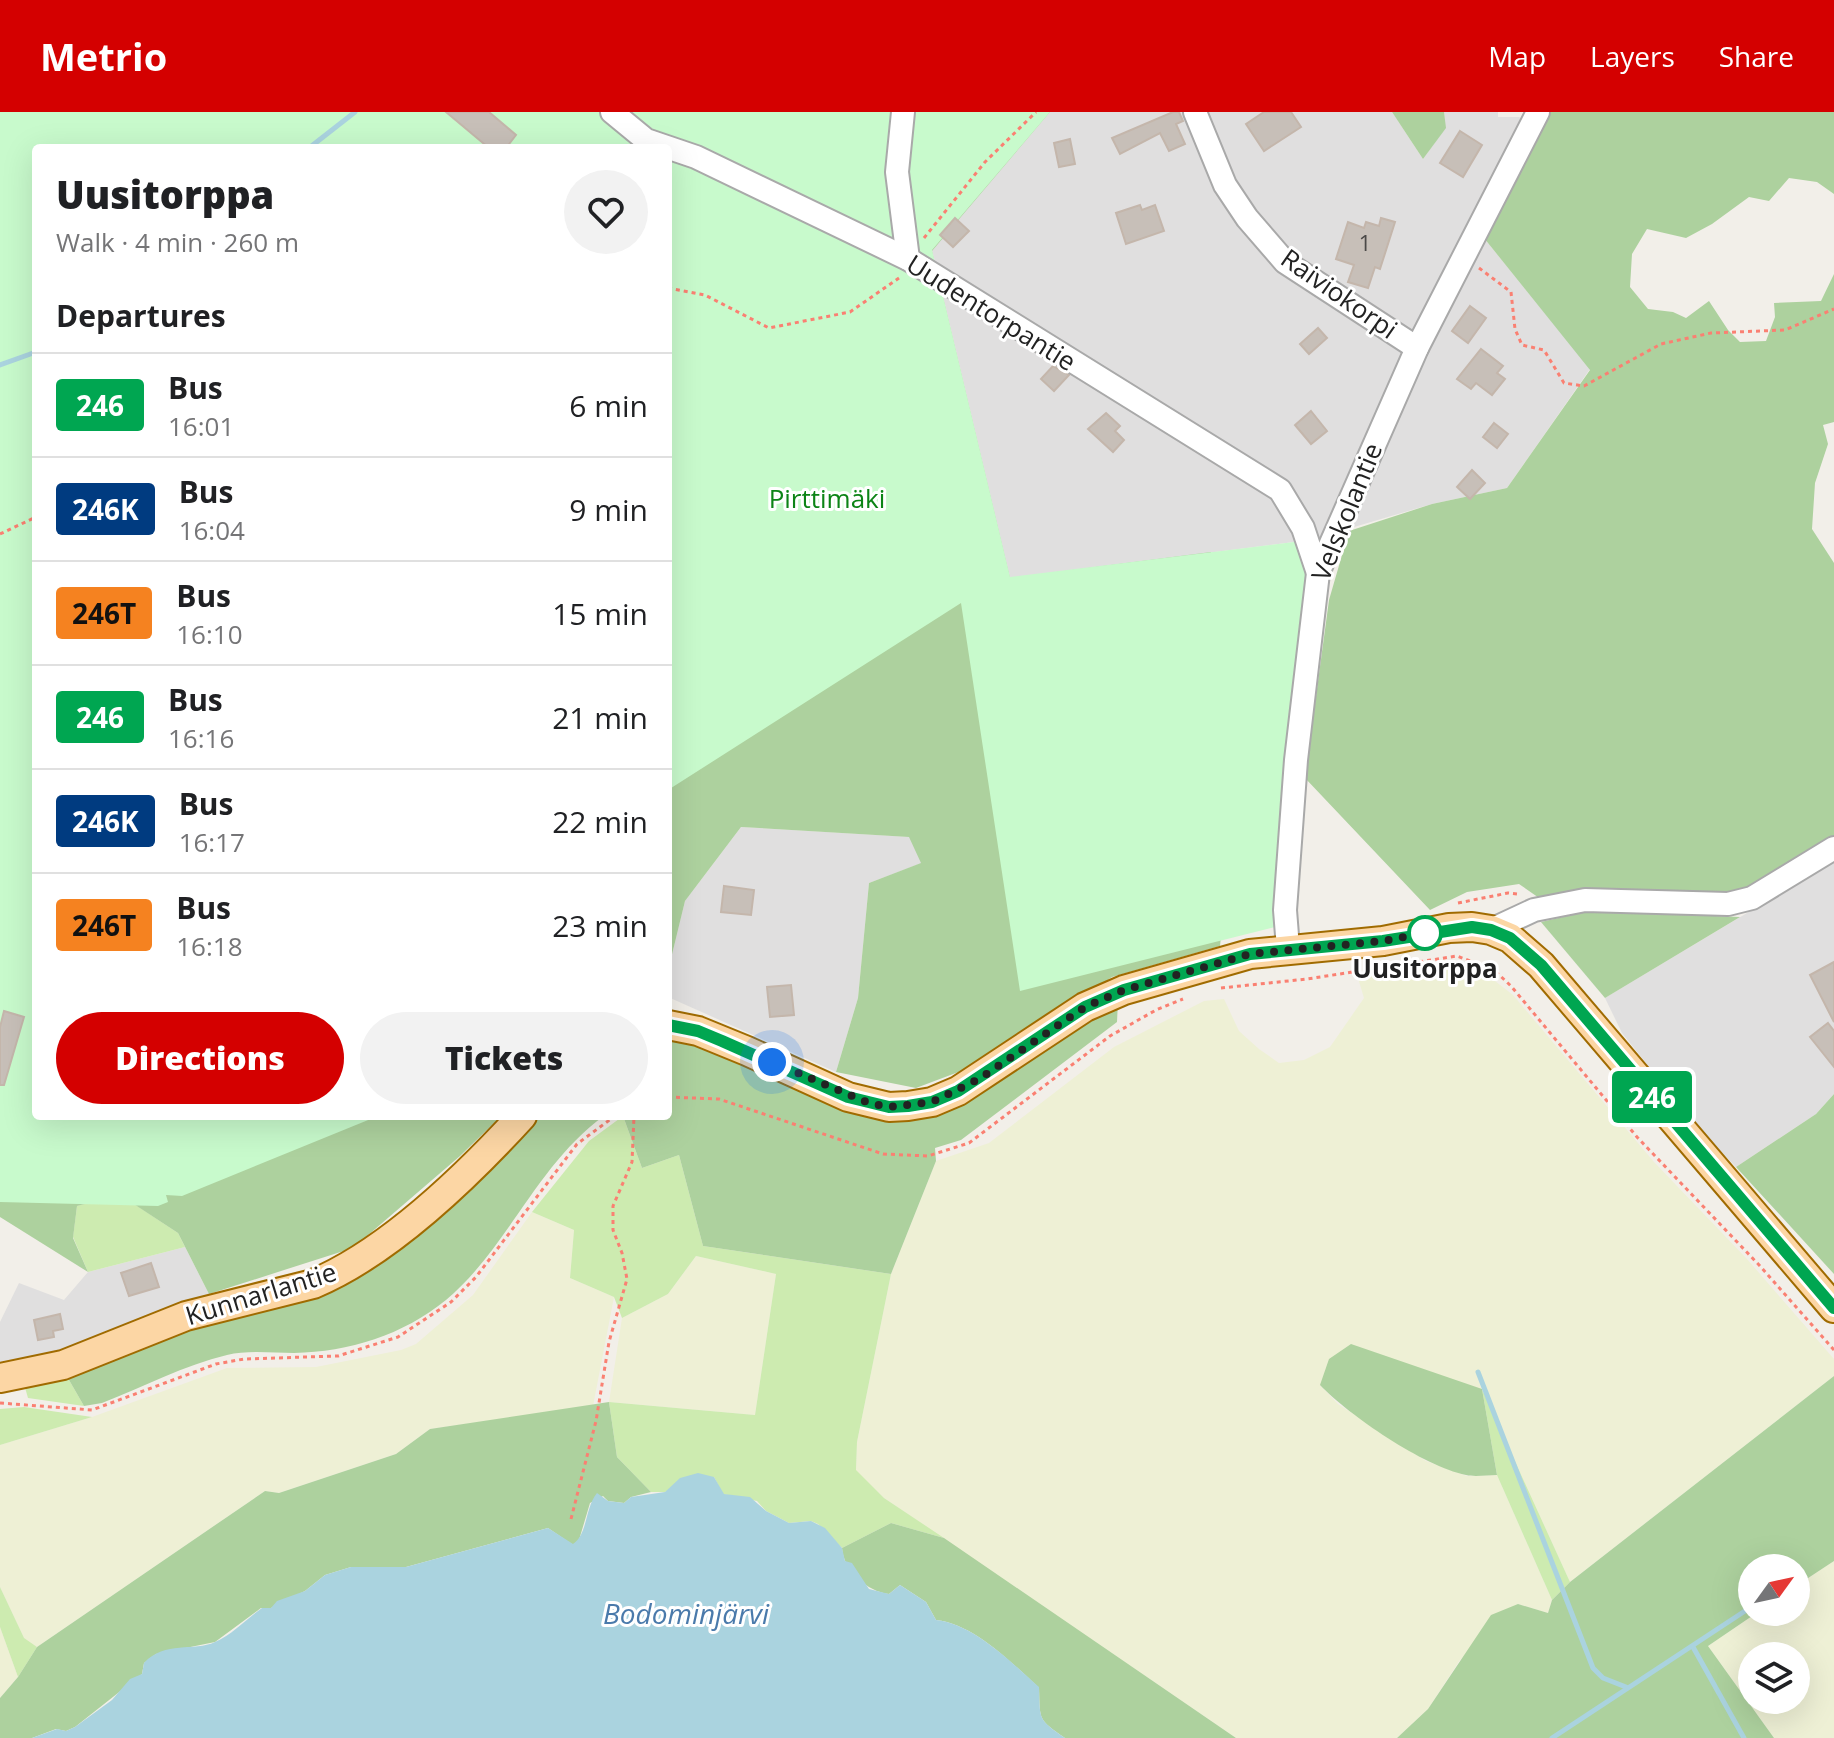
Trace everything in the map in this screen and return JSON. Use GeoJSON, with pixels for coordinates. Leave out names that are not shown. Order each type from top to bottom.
{"type":"FeatureCollection","features":[{"type":"Feature","properties":{"kind":"main road"},"geometry":{"type":"LineString","coordinates":[[672,1026],[698,1031],[848,1097],[889,1107],[908,1106],[932,1102],[958,1091],[1085,1007],[1124,990],[1250,954],[1383,941],[1449,928],[1491,930],[1510,938],[1541,965],[1834,1308]]}},
{"type":"Feature","properties":{"kind":"main road","name":"Kunnarlantie"},"geometry":{"type":"LineString","coordinates":[[0,1378],[63,1365],[186,1316],[313,1284],[333,1276],[387,1240],[471,1169],[518,1120]]}},
{"type":"Feature","properties":{"kind":"street","name":"Uudentorpantie"},"geometry":{"type":"LineString","coordinates":[[612,112],[646,140],[658,144]]}},
{"type":"Feature","properties":{"kind":"street"},"geometry":{"type":"LineString","coordinates":[[903,112],[897,172],[908,259]]}},
{"type":"Feature","properties":{"kind":"street","name":"Raiviokorpi"},"geometry":{"type":"LineString","coordinates":[[1195,112],[1225,185],[1247,218],[1285,262],[1417,348]]}},
{"type":"Feature","properties":{"kind":"street","name":"Velskolantie"},"geometry":{"type":"LineString","coordinates":[[1288,948],[1285,910],[1296,760],[1318,573],[1417,348],[1538,112]]}},
{"type":"Feature","properties":{"kind":"street","name":"Uudentorpantie"},"geometry":{"type":"LineString","coordinates":[[672,149],[696,157],[908,259],[1280,490],[1303,528],[1318,573]]}},
{"type":"Feature","properties":{"kind":"street"},"geometry":{"type":"LineString","coordinates":[[1491,930],[1534,910],[1585,900],[1728,904],[1752,898],[1834,848]]}},
{"type":"Feature","properties":{"kind":"path"},"geometry":{"type":"LineString","coordinates":[[672,289],[705,295],[769,328],[850,312],[900,277],[908,259],[985,162],[1036,112]]}},
{"type":"Feature","properties":{"kind":"path"},"geometry":{"type":"LineString","coordinates":[[1460,262],[1485,270],[1511,292],[1515,329],[1522,345],[1544,350],[1564,383],[1584,386],[1661,344],[1711,333],[1785,330],[1834,309]]}},
{"type":"Feature","properties":{"kind":"path"},"geometry":{"type":"LineString","coordinates":[[0,534],[32,519]]}},
{"type":"Feature","properties":{"kind":"path"},"geometry":{"type":"LineString","coordinates":[[1454,904],[1508,893],[1522,897],[1534,910]]}},
{"type":"Feature","properties":{"kind":"path"},"geometry":{"type":"LineString","coordinates":[[1219,988],[1307,979],[1439,957],[1472,960],[1494,970],[1511,986],[1637,1137],[1760,1266],[1834,1350]]}},
{"type":"Feature","properties":{"kind":"path"},"geometry":{"type":"LineString","coordinates":[[672,1097],[719,1099],[883,1154],[905,1158],[928,1156],[969,1143],[1110,1036],[1156,1010],[1194,996]]}},
{"type":"Feature","properties":{"kind":"path"},"geometry":{"type":"LineString","coordinates":[[0,1403],[92,1410],[216,1364],[244,1359],[338,1356],[398,1337],[451,1302],[476,1277],[577,1144],[610,1120]]}},
{"type":"Feature","properties":{"kind":"path"},"geometry":{"type":"LineString","coordinates":[[571,1519],[596,1421],[609,1342],[627,1279],[613,1230],[613,1206],[632,1162],[634,1120]]}},
{"type":"Feature","properties":{"kind":"shaded area"},"geometry":{"type":"Polygon","coordinates":[[[1050,112],[1392,112],[1423,159],[1445,128],[1444,112],[1498,112],[1498,117],[1519,117],[1539,129],[1484,238],[1590,369],[1507,488],[1432,504],[1310,540],[1010,578],[932,250],[1050,112]]]}},
{"type":"Feature","properties":{"kind":"shaded area"},"geometry":{"type":"Polygon","coordinates":[[[741,827],[910,837],[922,863],[869,883],[858,998],[836,1072],[672,999],[672,955],[685,901],[741,827]]]}},
{"type":"Feature","properties":{"kind":"shaded area"},"geometry":{"type":"Polygon","coordinates":[[[1834,861],[1834,1094],[1816,1114],[1736,1167],[1697,1127],[1622,1033],[1605,998],[1834,861]]]}},
{"type":"Feature","properties":{"kind":"shaded area"},"geometry":{"type":"Polygon","coordinates":[[[185,1247],[209,1294],[54,1358],[0,1365],[0,1322],[19,1283],[64,1300],[88,1272],[185,1247]]]}},
{"type":"Feature","properties":{"kind":"green space","name":"Pirttimäki"},"geometry":{"type":"Polygon","coordinates":[[[0,112],[1050,112],[932,250],[1010,577],[1310,540],[1275,927],[1020,991],[961,603],[672,787],[672,144],[32,144],[32,1120],[368,1120],[182,1196],[166,1195],[168,1202],[158,1206],[0,1202],[0,112]]]}},
{"type":"Feature","properties":{"kind":"green space","name":"Pirttimäki"},"geometry":{"type":"Polygon","coordinates":[[[1050,112],[932,251],[1010,578],[1211,552],[1230,851],[1220,946],[1112,977],[977,1065],[916,1088],[836,1072],[858,998],[869,883],[921,863],[909,837],[741,827],[685,901],[672,955],[672,144],[646,144],[1050,112]]]}},
{"type":"Feature","properties":{"kind":"green space"},"geometry":{"type":"Polygon","coordinates":[[[1392,112],[1444,112],[1446,128],[1423,159],[1392,112]]]}},
{"type":"Feature","properties":{"kind":"green space"},"geometry":{"type":"Polygon","coordinates":[[[1551,112],[1834,112],[1834,194],[1817,182],[1789,178],[1769,201],[1749,197],[1712,224],[1686,238],[1647,229],[1632,254],[1630,287],[1648,309],[1673,312],[1686,318],[1709,301],[1740,342],[1766,341],[1775,317],[1774,303],[1821,301],[1834,274],[1834,422],[1823,425],[1828,444],[1815,483],[1812,529],[1834,563],[1834,839],[1744,892],[1591,890],[1542,900],[1519,884],[1467,892],[1430,910],[1305,778],[1329,600],[1349,531],[1432,504],[1507,488],[1590,370],[1484,238],[1539,129],[1551,112]]]}},
{"type":"Feature","properties":{"kind":"green space"},"geometry":{"type":"Polygon","coordinates":[[[1589,911],[1740,917],[1605,998],[1541,922],[1589,911]]]}},
{"type":"Feature","properties":{"kind":"green space"},"geometry":{"type":"Polygon","coordinates":[[[1448,961],[1472,963],[1513,995],[1654,1162],[1747,1259],[1834,1359],[1834,1376],[1570,1582],[1482,1389],[1320,1385],[1338,1404],[1426,1461],[1467,1476],[1497,1475],[1552,1600],[1548,1613],[1518,1604],[1460,1660],[1428,1709],[1397,1738],[1236,1738],[884,1498],[856,1471],[857,1442],[891,1274],[936,1161],[989,1143],[1114,1047],[1204,1001],[1224,999],[1239,1031],[1259,1049],[1279,1063],[1304,1060],[1330,1047],[1364,998],[1358,978],[1448,961]]]}},
{"type":"Feature","properties":{"kind":"green space"},"geometry":{"type":"Polygon","coordinates":[[[1118,1001],[1117,1022],[961,1140],[935,1148],[936,1161],[891,1274],[703,1246],[679,1155],[642,1168],[624,1120],[672,1120],[672,1035],[902,1114],[1118,1001]]]}},
{"type":"Feature","properties":{"kind":"green space"},"geometry":{"type":"Polygon","coordinates":[[[1834,1094],[1834,1274],[1736,1167],[1816,1114],[1834,1094]]]}},
{"type":"Feature","properties":{"kind":"green space"},"geometry":{"type":"Polygon","coordinates":[[[0,1107],[32,1115],[32,1120],[497,1120],[353,1248],[209,1294],[178,1233],[120,1195],[77,1206],[73,1238],[88,1272],[0,1217],[0,1107]]]}},
{"type":"Feature","properties":{"kind":"green space"},"geometry":{"type":"Polygon","coordinates":[[[529,1120],[599,1120],[560,1158],[468,1279],[446,1300],[394,1332],[355,1345],[315,1352],[235,1353],[180,1370],[102,1403],[84,1406],[65,1373],[172,1328],[283,1299],[529,1120]]]}},
{"type":"Feature","properties":{"kind":"green space"},"geometry":{"type":"Polygon","coordinates":[[[618,1120],[624,1120],[642,1168],[679,1155],[703,1246],[891,1274],[857,1442],[856,1470],[884,1498],[944,1538],[891,1523],[842,1548],[818,1524],[811,1521],[789,1523],[766,1511],[757,1501],[723,1494],[714,1477],[665,1492],[651,1492],[617,1457],[609,1402],[755,1415],[776,1274],[696,1256],[668,1294],[622,1318],[614,1297],[570,1278],[574,1230],[532,1212],[589,1141],[618,1120]]]}},
{"type":"Feature","properties":{"kind":"green space"},"geometry":{"type":"Polygon","coordinates":[[[119,1194],[178,1233],[185,1247],[88,1272],[73,1237],[77,1206],[119,1194]]]}},
{"type":"Feature","properties":{"kind":"green space"},"geometry":{"type":"Polygon","coordinates":[[[532,1212],[574,1230],[570,1278],[614,1297],[593,1406],[430,1429],[396,1454],[279,1493],[265,1491],[37,1647],[24,1639],[0,1587],[0,1445],[92,1417],[227,1368],[316,1367],[401,1350],[416,1344],[473,1295],[532,1212]]]}},
{"type":"Feature","properties":{"kind":"green space"},"geometry":{"type":"Polygon","coordinates":[[[696,1256],[776,1274],[755,1415],[609,1402],[622,1318],[668,1294],[696,1256]]]}},
{"type":"Feature","properties":{"kind":"green space"},"geometry":{"type":"Polygon","coordinates":[[[1351,1344],[1482,1389],[1497,1475],[1466,1475],[1429,1462],[1368,1425],[1333,1397],[1320,1385],[1329,1359],[1351,1344]]]}},
{"type":"Feature","properties":{"kind":"green space"},"geometry":{"type":"Polygon","coordinates":[[[65,1373],[84,1406],[28,1398],[24,1384],[65,1373]]]}},
{"type":"Feature","properties":{"kind":"green space"},"geometry":{"type":"Polygon","coordinates":[[[1834,1376],[1834,1561],[1810,1577],[1810,1554],[1738,1554],[1738,1626],[1708,1646],[1738,1688],[1738,1714],[1757,1714],[1774,1738],[1397,1738],[1428,1709],[1491,1615],[1518,1604],[1548,1613],[1552,1600],[1570,1582],[1834,1376]]]}},
{"type":"Feature","properties":{"kind":"green space"},"geometry":{"type":"Polygon","coordinates":[[[1482,1389],[1570,1582],[1552,1600],[1497,1475],[1482,1389]]]}},
{"type":"Feature","properties":{"kind":"green space"},"geometry":{"type":"Polygon","coordinates":[[[609,1402],[617,1457],[651,1492],[631,1497],[624,1503],[608,1501],[603,1496],[590,1503],[579,1540],[573,1545],[548,1528],[406,1567],[351,1567],[325,1575],[305,1591],[271,1608],[261,1608],[215,1642],[156,1654],[144,1663],[142,1674],[75,1727],[66,1731],[56,1729],[32,1738],[0,1738],[0,1698],[37,1647],[265,1491],[279,1493],[396,1454],[430,1429],[609,1402]]]}},
{"type":"Feature","properties":{"kind":"green space"},"geometry":{"type":"Polygon","coordinates":[[[24,1407],[92,1417],[0,1445],[0,1409],[24,1407]]]}},
{"type":"Feature","properties":{"kind":"green space"},"geometry":{"type":"Polygon","coordinates":[[[891,1523],[944,1538],[1236,1738],[1065,1738],[1042,1718],[1039,1688],[992,1646],[964,1629],[936,1620],[926,1602],[900,1585],[889,1594],[881,1592],[865,1584],[852,1572],[842,1548],[891,1523]]]}},
{"type":"Feature","properties":{"kind":"green space"},"geometry":{"type":"Polygon","coordinates":[[[1834,1561],[1834,1738],[1774,1738],[1757,1714],[1810,1714],[1810,1642],[1738,1642],[1738,1688],[1708,1646],[1738,1626],[1810,1626],[1810,1577],[1834,1561]]]}},
{"type":"Feature","properties":{"kind":"green space"},"geometry":{"type":"Polygon","coordinates":[[[0,1587],[24,1638],[37,1647],[18,1677],[0,1627],[0,1587]]]}},
{"type":"Feature","properties":{"kind":"green space"},"geometry":{"type":"Polygon","coordinates":[[[0,1627],[18,1677],[0,1698],[0,1627]]]}},
{"type":"Feature","properties":{"kind":"water","name":"Bodominjärvi"},"geometry":{"type":"Polygon","coordinates":[[[698,1473],[714,1477],[724,1494],[750,1497],[766,1511],[789,1523],[811,1521],[825,1528],[842,1548],[845,1561],[852,1563],[869,1589],[889,1594],[900,1585],[926,1602],[936,1620],[964,1629],[992,1646],[1039,1687],[1042,1718],[1065,1738],[32,1738],[57,1729],[66,1731],[75,1727],[112,1700],[130,1679],[142,1674],[144,1663],[152,1656],[170,1649],[215,1642],[262,1608],[271,1608],[277,1601],[305,1591],[325,1575],[351,1567],[406,1567],[548,1528],[573,1544],[581,1534],[597,1493],[608,1501],[624,1503],[631,1497],[665,1492],[680,1478],[698,1473]]]}},
{"type":"Feature","properties":{"kind":"building"},"geometry":{"type":"Polygon","coordinates":[[[446,112],[489,112],[516,135],[509,144],[484,144],[446,112]]]}},
{"type":"Feature","properties":{"kind":"building"},"geometry":{"type":"Polygon","coordinates":[[[1179,112],[1183,121],[1176,124],[1185,144],[1169,151],[1160,133],[1120,154],[1112,138],[1179,112]]]}},
{"type":"Feature","properties":{"kind":"building"},"geometry":{"type":"Polygon","coordinates":[[[1264,112],[1291,112],[1301,127],[1264,151],[1246,124],[1264,112]]]}},
{"type":"Feature","properties":{"kind":"building"},"geometry":{"type":"Polygon","coordinates":[[[1460,131],[1482,145],[1463,177],[1440,163],[1460,131]]]}},
{"type":"Feature","properties":{"kind":"building"},"geometry":{"type":"Polygon","coordinates":[[[1070,139],[1075,164],[1059,167],[1054,143],[1070,139]]]}},
{"type":"Feature","properties":{"kind":"building"},"geometry":{"type":"Polygon","coordinates":[[[1140,205],[1142,210],[1155,205],[1164,231],[1126,244],[1116,213],[1140,205]]]}},
{"type":"Feature","properties":{"kind":"building"},"geometry":{"type":"Polygon","coordinates":[[[955,218],[969,231],[953,247],[940,235],[955,218]]]}},
{"type":"Feature","properties":{"kind":"building"},"geometry":{"type":"Polygon","coordinates":[[[1381,218],[1395,222],[1380,269],[1375,267],[1368,288],[1348,282],[1354,265],[1336,259],[1348,222],[1364,228],[1366,222],[1379,226],[1381,218]]]}},
{"type":"Feature","properties":{"kind":"building"},"geometry":{"type":"Polygon","coordinates":[[[1470,306],[1486,318],[1468,343],[1452,331],[1470,306]]]}},
{"type":"Feature","properties":{"kind":"building"},"geometry":{"type":"Polygon","coordinates":[[[1318,328],[1327,338],[1309,354],[1300,344],[1318,328]]]}},
{"type":"Feature","properties":{"kind":"building"},"geometry":{"type":"Polygon","coordinates":[[[1481,349],[1503,366],[1497,373],[1505,379],[1492,395],[1476,383],[1471,389],[1457,379],[1481,349]]]}},
{"type":"Feature","properties":{"kind":"building"},"geometry":{"type":"Polygon","coordinates":[[[1053,366],[1069,375],[1054,391],[1041,379],[1053,366]]]}},
{"type":"Feature","properties":{"kind":"building"},"geometry":{"type":"Polygon","coordinates":[[[1311,411],[1327,431],[1311,444],[1295,425],[1311,411]]]}},
{"type":"Feature","properties":{"kind":"building"},"geometry":{"type":"Polygon","coordinates":[[[1106,413],[1120,426],[1115,431],[1124,440],[1113,452],[1088,429],[1106,413]]]}},
{"type":"Feature","properties":{"kind":"building"},"geometry":{"type":"Polygon","coordinates":[[[1494,423],[1508,434],[1497,448],[1483,437],[1494,423]]]}},
{"type":"Feature","properties":{"kind":"building"},"geometry":{"type":"Polygon","coordinates":[[[1472,470],[1485,483],[1470,499],[1457,487],[1472,470]]]}},
{"type":"Feature","properties":{"kind":"building"},"geometry":{"type":"Polygon","coordinates":[[[724,886],[754,890],[751,915],[721,912],[724,886]]]}},
{"type":"Feature","properties":{"kind":"building"},"geometry":{"type":"Polygon","coordinates":[[[1834,962],[1834,1022],[1810,975],[1834,962]]]}},
{"type":"Feature","properties":{"kind":"building"},"geometry":{"type":"Polygon","coordinates":[[[791,985],[794,1015],[770,1017],[767,987],[791,985]]]}},
{"type":"Feature","properties":{"kind":"building"},"geometry":{"type":"Polygon","coordinates":[[[4,1011],[24,1017],[4,1085],[0,1085],[0,1027],[4,1011]]]}},
{"type":"Feature","properties":{"kind":"building"},"geometry":{"type":"Polygon","coordinates":[[[1828,1023],[1834,1031],[1834,1067],[1810,1037],[1828,1023]]]}},
{"type":"Feature","properties":{"kind":"building"},"geometry":{"type":"Polygon","coordinates":[[[151,1263],[159,1287],[129,1296],[121,1273],[151,1263]]]}},
{"type":"Feature","properties":{"kind":"building"},"geometry":{"type":"Polygon","coordinates":[[[60,1314],[63,1329],[53,1331],[54,1337],[38,1340],[34,1320],[60,1314]]]}},
{"type":"Feature","properties":{"kind":"waterway"},"geometry":{"type":"LineString","coordinates":[[314,144],[355,112]]}},
{"type":"Feature","properties":{"kind":"waterway"},"geometry":{"type":"LineString","coordinates":[[0,365],[32,353]]}},
{"type":"Feature","properties":{"kind":"waterway"},"geometry":{"type":"LineString","coordinates":[[1478,1372],[1593,1668],[1603,1678],[1626,1687]]}},
{"type":"Feature","properties":{"kind":"waterway"},"geometry":{"type":"LineString","coordinates":[[1552,1738],[1738,1616]]}},
{"type":"Feature","properties":{"kind":"waterway"},"geometry":{"type":"LineString","coordinates":[[1693,1647],[1744,1738]]}},
{"type":"Feature","properties":{"kind":"bus line","name":"246"},"geometry":{"type":"LineString","coordinates":[[672,1026],[698,1031],[848,1097],[889,1107],[908,1106],[932,1102],[958,1091],[1085,1007],[1124,990],[1250,954],[1383,941],[1449,928],[1491,930],[1510,938],[1541,965],[1834,1308]]}},
{"type":"Feature","properties":{"kind":"place","name":"Uusitorppa"},"geometry":{"type":"Point","coordinates":[1425,933]}},
{"type":"Feature","properties":{"kind":"route"},"geometry":{"type":"LineString","coordinates":[[772,1062],[848,1097],[869,1103],[889,1107],[932,1102],[979,1079],[1085,1007],[1124,990],[1250,954],[1383,941],[1425,933]]}}]}
